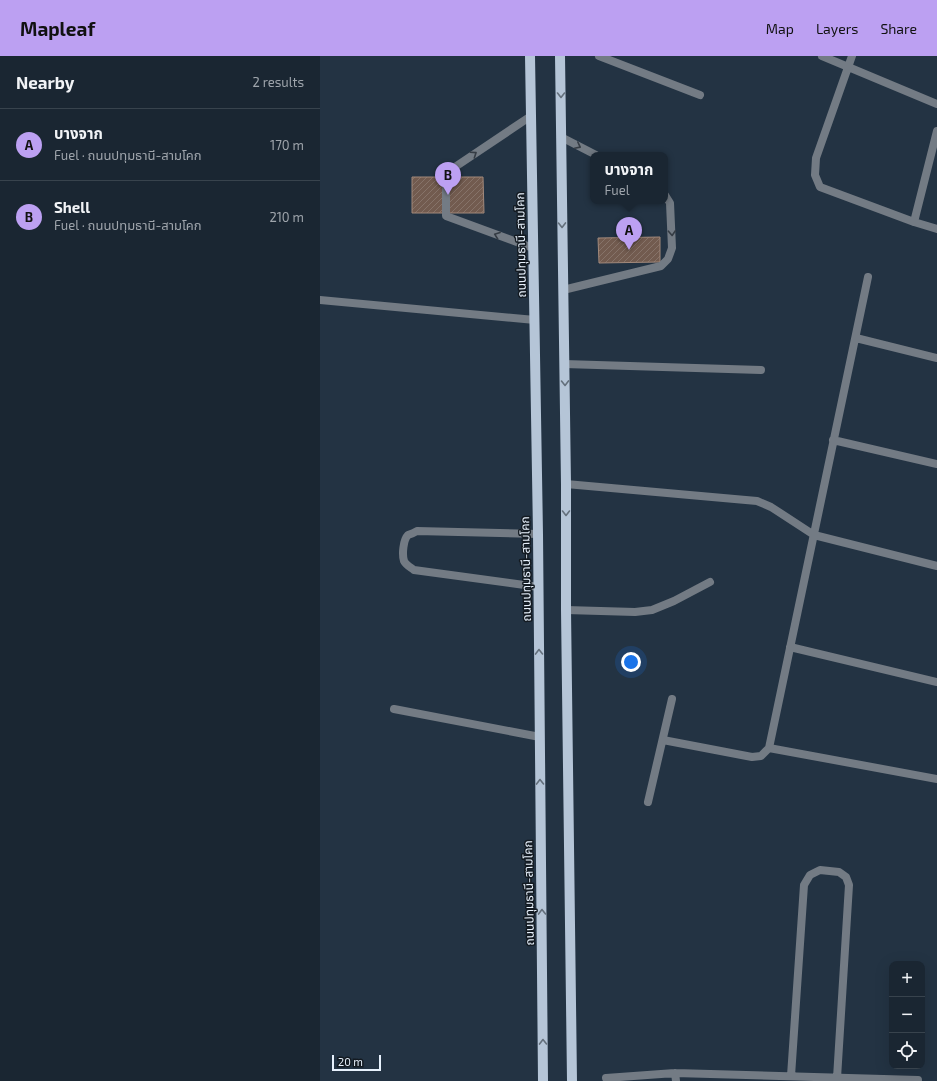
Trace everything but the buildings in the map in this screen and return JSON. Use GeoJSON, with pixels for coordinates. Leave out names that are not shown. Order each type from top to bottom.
{"type":"FeatureCollection","features":[{"type":"Feature","properties":{"kind":"main road","name":"ถนนปทุมธานี-สามโคก"},"geometry":{"type":"LineString","coordinates":[[530,56],[538,534],[543,1081]]}},
{"type":"Feature","properties":{"kind":"main road"},"geometry":{"type":"LineString","coordinates":[[560,56],[572,1081]]}},
{"type":"Feature","properties":{"kind":"street"},"geometry":{"type":"LineString","coordinates":[[599,56],[700,95]]}},
{"type":"Feature","properties":{"kind":"street"},"geometry":{"type":"LineString","coordinates":[[822,56],[937,104]]}},
{"type":"Feature","properties":{"kind":"street"},"geometry":{"type":"LineString","coordinates":[[831,56],[849,67]]}},
{"type":"Feature","properties":{"kind":"street"},"geometry":{"type":"LineString","coordinates":[[852,56],[816,158],[815,175],[820,187],[914,222],[937,228]]}},
{"type":"Feature","properties":{"kind":"street"},"geometry":{"type":"LineString","coordinates":[[531,116],[446,173],[446,216],[533,248]]}},
{"type":"Feature","properties":{"kind":"street"},"geometry":{"type":"LineString","coordinates":[[914,222],[937,131]]}},
{"type":"Feature","properties":{"kind":"street"},"geometry":{"type":"LineString","coordinates":[[561,137],[590,152]]}},
{"type":"Feature","properties":{"kind":"street"},"geometry":{"type":"LineString","coordinates":[[563,290],[661,266],[668,259],[672,248],[670,203],[668,200]]}},
{"type":"Feature","properties":{"kind":"street"},"geometry":{"type":"LineString","coordinates":[[663,740],[752,757],[761,756],[769,748],[868,277]]}},
{"type":"Feature","properties":{"kind":"street"},"geometry":{"type":"LineString","coordinates":[[320,300],[535,320]]}},
{"type":"Feature","properties":{"kind":"street"},"geometry":{"type":"LineString","coordinates":[[856,338],[937,358]]}},
{"type":"Feature","properties":{"kind":"street"},"geometry":{"type":"LineString","coordinates":[[564,364],[761,370]]}},
{"type":"Feature","properties":{"kind":"street"},"geometry":{"type":"LineString","coordinates":[[833,440],[937,464]]}},
{"type":"Feature","properties":{"kind":"street"},"geometry":{"type":"LineString","coordinates":[[566,484],[757,501],[771,507],[814,535],[937,566]]}},
{"type":"Feature","properties":{"kind":"street"},"geometry":{"type":"LineString","coordinates":[[538,534],[417,532],[404,539],[404,560],[407,566],[414,570],[538,587]]}},
{"type":"Feature","properties":{"kind":"street"},"geometry":{"type":"LineString","coordinates":[[566,610],[635,612],[652,610],[674,601],[710,582]]}},
{"type":"Feature","properties":{"kind":"street"},"geometry":{"type":"LineString","coordinates":[[790,647],[937,682]]}},
{"type":"Feature","properties":{"kind":"street"},"geometry":{"type":"LineString","coordinates":[[648,802],[672,700]]}},
{"type":"Feature","properties":{"kind":"street"},"geometry":{"type":"LineString","coordinates":[[394,709],[540,737]]}},
{"type":"Feature","properties":{"kind":"street"},"geometry":{"type":"LineString","coordinates":[[769,748],[937,779]]}},
{"type":"Feature","properties":{"kind":"street"},"geometry":{"type":"LineString","coordinates":[[791,1076],[804,885],[810,875],[820,870],[839,872],[846,877],[850,885],[836,1078]]}},
{"type":"Feature","properties":{"kind":"street"},"geometry":{"type":"LineString","coordinates":[[606,1078],[791,1076],[918,1080]]}},
{"type":"Feature","properties":{"kind":"place","name":"Shell"},"geometry":{"type":"Point","coordinates":[448,195]}},
{"type":"Feature","properties":{"kind":"place","name":"บางจาก"},"geometry":{"type":"Point","coordinates":[629,250]}}]}
